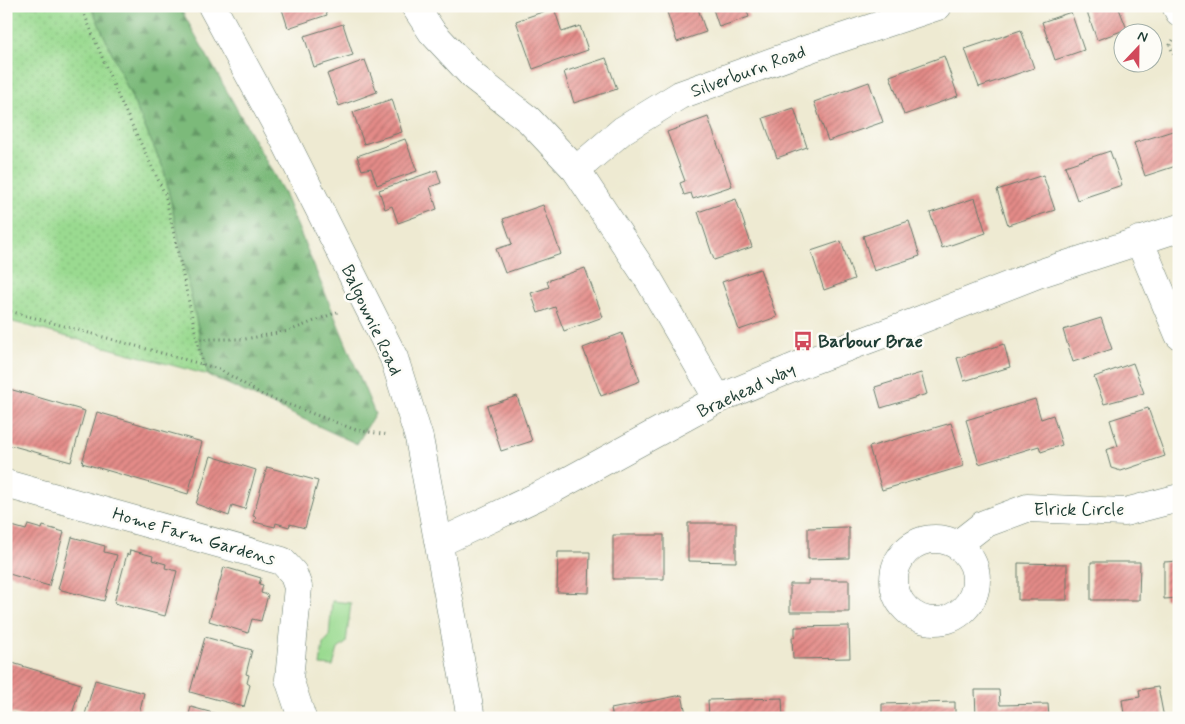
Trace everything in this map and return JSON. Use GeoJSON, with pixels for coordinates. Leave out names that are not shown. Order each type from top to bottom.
{"type":"FeatureCollection","features":[{"type":"Feature","properties":{"kind":"street","name":"Balgownie Road"},"geometry":{"type":"LineString","coordinates":[[212,6],[284,139],[394,358],[416,430],[471,718]]}},
{"type":"Feature","properties":{"kind":"street"},"geometry":{"type":"LineString","coordinates":[[415,6],[432,32],[474,77],[529,120],[576,170],[649,280],[718,400]]}},
{"type":"Feature","properties":{"kind":"street","name":"Silverburn Road"},"geometry":{"type":"LineString","coordinates":[[576,170],[623,130],[680,95],[820,45],[938,6]]}},
{"type":"Feature","properties":{"kind":"street"},"geometry":{"type":"LineString","coordinates":[[1176,6],[1179,12]]}},
{"type":"Feature","properties":{"kind":"street","name":"Braehead Way"},"geometry":{"type":"LineString","coordinates":[[439,543],[555,488],[718,400],[800,364],[902,328],[1038,274],[1179,228]]}},
{"type":"Feature","properties":{"kind":"street"},"geometry":{"type":"LineString","coordinates":[[1139,240],[1179,335]]}},
{"type":"Feature","properties":{"kind":"street","name":"Home Farm Gardens"},"geometry":{"type":"LineString","coordinates":[[6,484],[282,561],[293,574],[298,587],[289,679],[302,718]]}},
{"type":"Feature","properties":{"kind":"street","name":"Elrick Circle"},"geometry":{"type":"LineString","coordinates":[[957,545],[984,524],[1027,508],[1125,512],[1179,498]]}},
{"type":"Feature","properties":{"kind":"path"},"geometry":{"type":"LineString","coordinates":[[81,6],[118,96],[165,194],[202,365]]}},
{"type":"Feature","properties":{"kind":"path"},"geometry":{"type":"LineString","coordinates":[[1174,38],[1170,44],[1179,72]]}},
{"type":"Feature","properties":{"kind":"path"},"geometry":{"type":"LineString","coordinates":[[197,339],[245,339],[290,332],[364,300]]}},
{"type":"Feature","properties":{"kind":"path"},"geometry":{"type":"LineString","coordinates":[[6,310],[218,369],[263,395],[356,430],[386,436],[416,430]]}},
{"type":"Feature","properties":{"kind":"path"},"geometry":{"type":"LineString","coordinates":[[1177,718],[1175,709],[1179,708]]}},
{"type":"Feature","properties":{"kind":"green space"},"geometry":{"type":"Polygon","coordinates":[[[6,6],[91,6],[164,170],[208,375],[6,320],[6,6]]]}},
{"type":"Feature","properties":{"kind":"green space"},"geometry":{"type":"Polygon","coordinates":[[[91,6],[179,6],[283,191],[375,414],[357,444],[208,375],[164,170],[91,6]]]}},
{"type":"Feature","properties":{"kind":"green space"},"geometry":{"type":"Polygon","coordinates":[[[332,601],[351,603],[346,643],[338,649],[333,666],[320,665],[323,644],[329,637],[332,601]]]}},
{"type":"Feature","properties":{"kind":"building"},"geometry":{"type":"Polygon","coordinates":[[[281,6],[324,6],[327,15],[288,28],[281,6]]]}},
{"type":"Feature","properties":{"kind":"building"},"geometry":{"type":"Polygon","coordinates":[[[665,6],[697,6],[706,32],[677,42],[665,6]]]}},
{"type":"Feature","properties":{"kind":"building"},"geometry":{"type":"Polygon","coordinates":[[[712,6],[745,6],[749,17],[719,27],[712,6]]]}},
{"type":"Feature","properties":{"kind":"building"},"geometry":{"type":"Polygon","coordinates":[[[1085,6],[1118,6],[1124,22],[1112,22],[1112,34],[1097,40],[1085,6]]]}},
{"type":"Feature","properties":{"kind":"building"},"geometry":{"type":"Polygon","coordinates":[[[554,8],[562,32],[580,26],[588,50],[533,69],[516,21],[554,8]]]}},
{"type":"Feature","properties":{"kind":"building"},"geometry":{"type":"Polygon","coordinates":[[[1071,12],[1084,50],[1055,60],[1042,22],[1071,12]]]}},
{"type":"Feature","properties":{"kind":"building"},"geometry":{"type":"Polygon","coordinates":[[[343,24],[353,55],[314,67],[304,36],[343,24]]]}},
{"type":"Feature","properties":{"kind":"building"},"geometry":{"type":"Polygon","coordinates":[[[1021,30],[1034,68],[979,87],[965,49],[1021,30]]]}},
{"type":"Feature","properties":{"kind":"building"},"geometry":{"type":"Polygon","coordinates":[[[944,56],[958,96],[904,115],[890,76],[944,56]]]}},
{"type":"Feature","properties":{"kind":"building"},"geometry":{"type":"Polygon","coordinates":[[[606,58],[617,89],[574,103],[564,72],[606,58]]]}},
{"type":"Feature","properties":{"kind":"building"},"geometry":{"type":"Polygon","coordinates":[[[365,60],[377,92],[339,106],[327,74],[365,60]]]}},
{"type":"Feature","properties":{"kind":"building"},"geometry":{"type":"Polygon","coordinates":[[[869,82],[883,122],[828,141],[814,102],[869,82]]]}},
{"type":"Feature","properties":{"kind":"building"},"geometry":{"type":"Polygon","coordinates":[[[392,99],[402,132],[364,144],[353,112],[392,99]]]}},
{"type":"Feature","properties":{"kind":"building"},"geometry":{"type":"Polygon","coordinates":[[[794,108],[807,147],[777,158],[763,118],[794,108]]]}},
{"type":"Feature","properties":{"kind":"building"},"geometry":{"type":"Polygon","coordinates":[[[708,117],[732,186],[693,199],[691,193],[684,195],[680,183],[685,181],[667,132],[708,117]]]}},
{"type":"Feature","properties":{"kind":"building"},"geometry":{"type":"Polygon","coordinates":[[[1179,129],[1179,165],[1145,176],[1134,143],[1179,129]]]}},
{"type":"Feature","properties":{"kind":"building"},"geometry":{"type":"Polygon","coordinates":[[[405,139],[417,171],[377,185],[371,168],[362,170],[357,156],[405,139]]]}},
{"type":"Feature","properties":{"kind":"building"},"geometry":{"type":"Polygon","coordinates":[[[1110,151],[1122,185],[1077,200],[1065,166],[1110,151]]]}},
{"type":"Feature","properties":{"kind":"building"},"geometry":{"type":"Polygon","coordinates":[[[437,170],[441,183],[430,187],[437,209],[398,223],[392,206],[385,209],[379,190],[437,170]]]}},
{"type":"Feature","properties":{"kind":"building"},"geometry":{"type":"Polygon","coordinates":[[[1043,175],[1055,210],[1008,225],[997,190],[1043,175]]]}},
{"type":"Feature","properties":{"kind":"building"},"geometry":{"type":"Polygon","coordinates":[[[975,198],[986,233],[942,248],[930,213],[975,198]]]}},
{"type":"Feature","properties":{"kind":"building"},"geometry":{"type":"Polygon","coordinates":[[[736,199],[752,247],[714,260],[698,212],[736,199]]]}},
{"type":"Feature","properties":{"kind":"building"},"geometry":{"type":"Polygon","coordinates":[[[543,205],[561,254],[505,273],[496,249],[512,244],[503,219],[543,205]]]}},
{"type":"Feature","properties":{"kind":"building"},"geometry":{"type":"Polygon","coordinates":[[[909,221],[920,256],[874,271],[863,236],[909,221]]]}},
{"type":"Feature","properties":{"kind":"building"},"geometry":{"type":"Polygon","coordinates":[[[841,241],[854,279],[824,290],[811,251],[841,241]]]}},
{"type":"Feature","properties":{"kind":"building"},"geometry":{"type":"Polygon","coordinates":[[[585,268],[603,317],[564,331],[555,307],[538,313],[531,293],[549,287],[547,281],[585,268]]]}},
{"type":"Feature","properties":{"kind":"building"},"geometry":{"type":"Polygon","coordinates":[[[760,269],[777,317],[739,330],[722,282],[760,269]]]}},
{"type":"Feature","properties":{"kind":"building"},"geometry":{"type":"Polygon","coordinates":[[[1101,318],[1112,349],[1073,362],[1063,330],[1101,318]]]}},
{"type":"Feature","properties":{"kind":"building"},"geometry":{"type":"Polygon","coordinates":[[[622,333],[640,381],[601,396],[583,348],[622,333]]]}},
{"type":"Feature","properties":{"kind":"building"},"geometry":{"type":"Polygon","coordinates":[[[1004,344],[1010,367],[964,381],[957,358],[1004,344]]]}},
{"type":"Feature","properties":{"kind":"building"},"geometry":{"type":"Polygon","coordinates":[[[1133,363],[1144,393],[1104,404],[1094,377],[1133,363]]]}},
{"type":"Feature","properties":{"kind":"building"},"geometry":{"type":"Polygon","coordinates":[[[921,373],[927,394],[881,408],[875,387],[921,373]]]}},
{"type":"Feature","properties":{"kind":"building"},"geometry":{"type":"Polygon","coordinates":[[[6,388],[85,411],[71,462],[6,444],[6,388]]]}},
{"type":"Feature","properties":{"kind":"building"},"geometry":{"type":"Polygon","coordinates":[[[517,396],[532,441],[501,451],[487,406],[517,396]]]}},
{"type":"Feature","properties":{"kind":"building"},"geometry":{"type":"Polygon","coordinates":[[[1035,399],[1041,419],[1053,415],[1062,445],[1041,452],[1039,446],[979,464],[966,420],[1035,399]]]}},
{"type":"Feature","properties":{"kind":"building"},"geometry":{"type":"Polygon","coordinates":[[[1148,408],[1165,456],[1121,471],[1111,468],[1106,450],[1118,446],[1110,420],[1148,408]]]}},
{"type":"Feature","properties":{"kind":"building"},"geometry":{"type":"Polygon","coordinates":[[[97,412],[202,442],[188,494],[82,463],[97,412]]]}},
{"type":"Feature","properties":{"kind":"building"},"geometry":{"type":"Polygon","coordinates":[[[951,423],[964,466],[882,490],[869,447],[951,423]]]}},
{"type":"Feature","properties":{"kind":"building"},"geometry":{"type":"Polygon","coordinates":[[[211,456],[256,470],[245,509],[232,505],[229,516],[196,504],[211,456]]]}},
{"type":"Feature","properties":{"kind":"building"},"geometry":{"type":"Polygon","coordinates":[[[267,467],[318,481],[305,528],[290,524],[289,527],[276,523],[275,527],[254,522],[256,517],[253,516],[267,467]]]}},
{"type":"Feature","properties":{"kind":"building"},"geometry":{"type":"Polygon","coordinates":[[[688,523],[736,523],[736,562],[688,561],[688,523]]]}},
{"type":"Feature","properties":{"kind":"building"},"geometry":{"type":"Polygon","coordinates":[[[28,525],[42,529],[43,526],[64,532],[49,586],[6,573],[6,547],[12,526],[26,530],[28,525]]]}},
{"type":"Feature","properties":{"kind":"building"},"geometry":{"type":"Polygon","coordinates":[[[849,527],[849,558],[808,559],[808,528],[849,527]]]}},
{"type":"Feature","properties":{"kind":"building"},"geometry":{"type":"Polygon","coordinates":[[[613,535],[664,535],[664,579],[613,579],[613,535]]]}},
{"type":"Feature","properties":{"kind":"building"},"geometry":{"type":"Polygon","coordinates":[[[72,537],[105,546],[104,552],[117,555],[104,601],[58,589],[72,537]]]}},
{"type":"Feature","properties":{"kind":"building"},"geometry":{"type":"Polygon","coordinates":[[[130,550],[153,556],[152,560],[166,564],[165,568],[177,571],[165,616],[114,603],[127,554],[129,555],[130,550]]]}},
{"type":"Feature","properties":{"kind":"building"},"geometry":{"type":"Polygon","coordinates":[[[558,552],[590,552],[589,593],[557,592],[558,552]]]}},
{"type":"Feature","properties":{"kind":"building"},"geometry":{"type":"Polygon","coordinates":[[[1179,561],[1179,598],[1164,599],[1164,562],[1179,561]]]}},
{"type":"Feature","properties":{"kind":"building"},"geometry":{"type":"Polygon","coordinates":[[[1091,562],[1140,562],[1139,600],[1091,600],[1091,562]]]}},
{"type":"Feature","properties":{"kind":"building"},"geometry":{"type":"Polygon","coordinates":[[[1018,563],[1067,564],[1067,600],[1018,600],[1018,563]]]}},
{"type":"Feature","properties":{"kind":"building"},"geometry":{"type":"Polygon","coordinates":[[[224,567],[261,578],[259,584],[263,585],[261,593],[268,595],[261,621],[252,619],[248,633],[209,621],[224,567]]]}},
{"type":"Feature","properties":{"kind":"building"},"geometry":{"type":"Polygon","coordinates":[[[808,580],[849,580],[849,612],[790,612],[790,584],[808,584],[808,580]]]}},
{"type":"Feature","properties":{"kind":"building"},"geometry":{"type":"Polygon","coordinates":[[[849,626],[850,658],[793,659],[792,637],[795,637],[795,627],[849,626]]]}},
{"type":"Feature","properties":{"kind":"building"},"geometry":{"type":"Polygon","coordinates":[[[205,637],[252,650],[246,674],[249,675],[247,683],[250,685],[244,707],[190,692],[205,637]]]}},
{"type":"Feature","properties":{"kind":"building"},"geometry":{"type":"Polygon","coordinates":[[[6,661],[81,684],[71,718],[28,718],[6,713],[6,661]]]}},
{"type":"Feature","properties":{"kind":"building"},"geometry":{"type":"Polygon","coordinates":[[[95,680],[144,693],[138,718],[84,718],[95,680]]]}},
{"type":"Feature","properties":{"kind":"building"},"geometry":{"type":"Polygon","coordinates":[[[1158,687],[1164,718],[1109,718],[1124,714],[1122,700],[1140,697],[1139,690],[1158,687]]]}},
{"type":"Feature","properties":{"kind":"building"},"geometry":{"type":"Polygon","coordinates":[[[975,690],[999,690],[1000,705],[1048,704],[1049,718],[976,718],[975,690]]]}},
{"type":"Feature","properties":{"kind":"building"},"geometry":{"type":"Polygon","coordinates":[[[682,695],[687,718],[613,718],[611,709],[682,695]]]}},
{"type":"Feature","properties":{"kind":"building"},"geometry":{"type":"Polygon","coordinates":[[[782,698],[783,718],[709,718],[708,700],[782,698]]]}},
{"type":"Feature","properties":{"kind":"building"},"geometry":{"type":"Polygon","coordinates":[[[955,702],[955,718],[882,718],[882,704],[955,702]]]}},
{"type":"Feature","properties":{"kind":"building"},"geometry":{"type":"Polygon","coordinates":[[[191,707],[228,717],[228,718],[188,718],[191,707]]]}},
{"type":"Feature","properties":{"kind":"place","name":"Barbour Brae"},"geometry":{"type":"Point","coordinates":[803,341]}}]}
